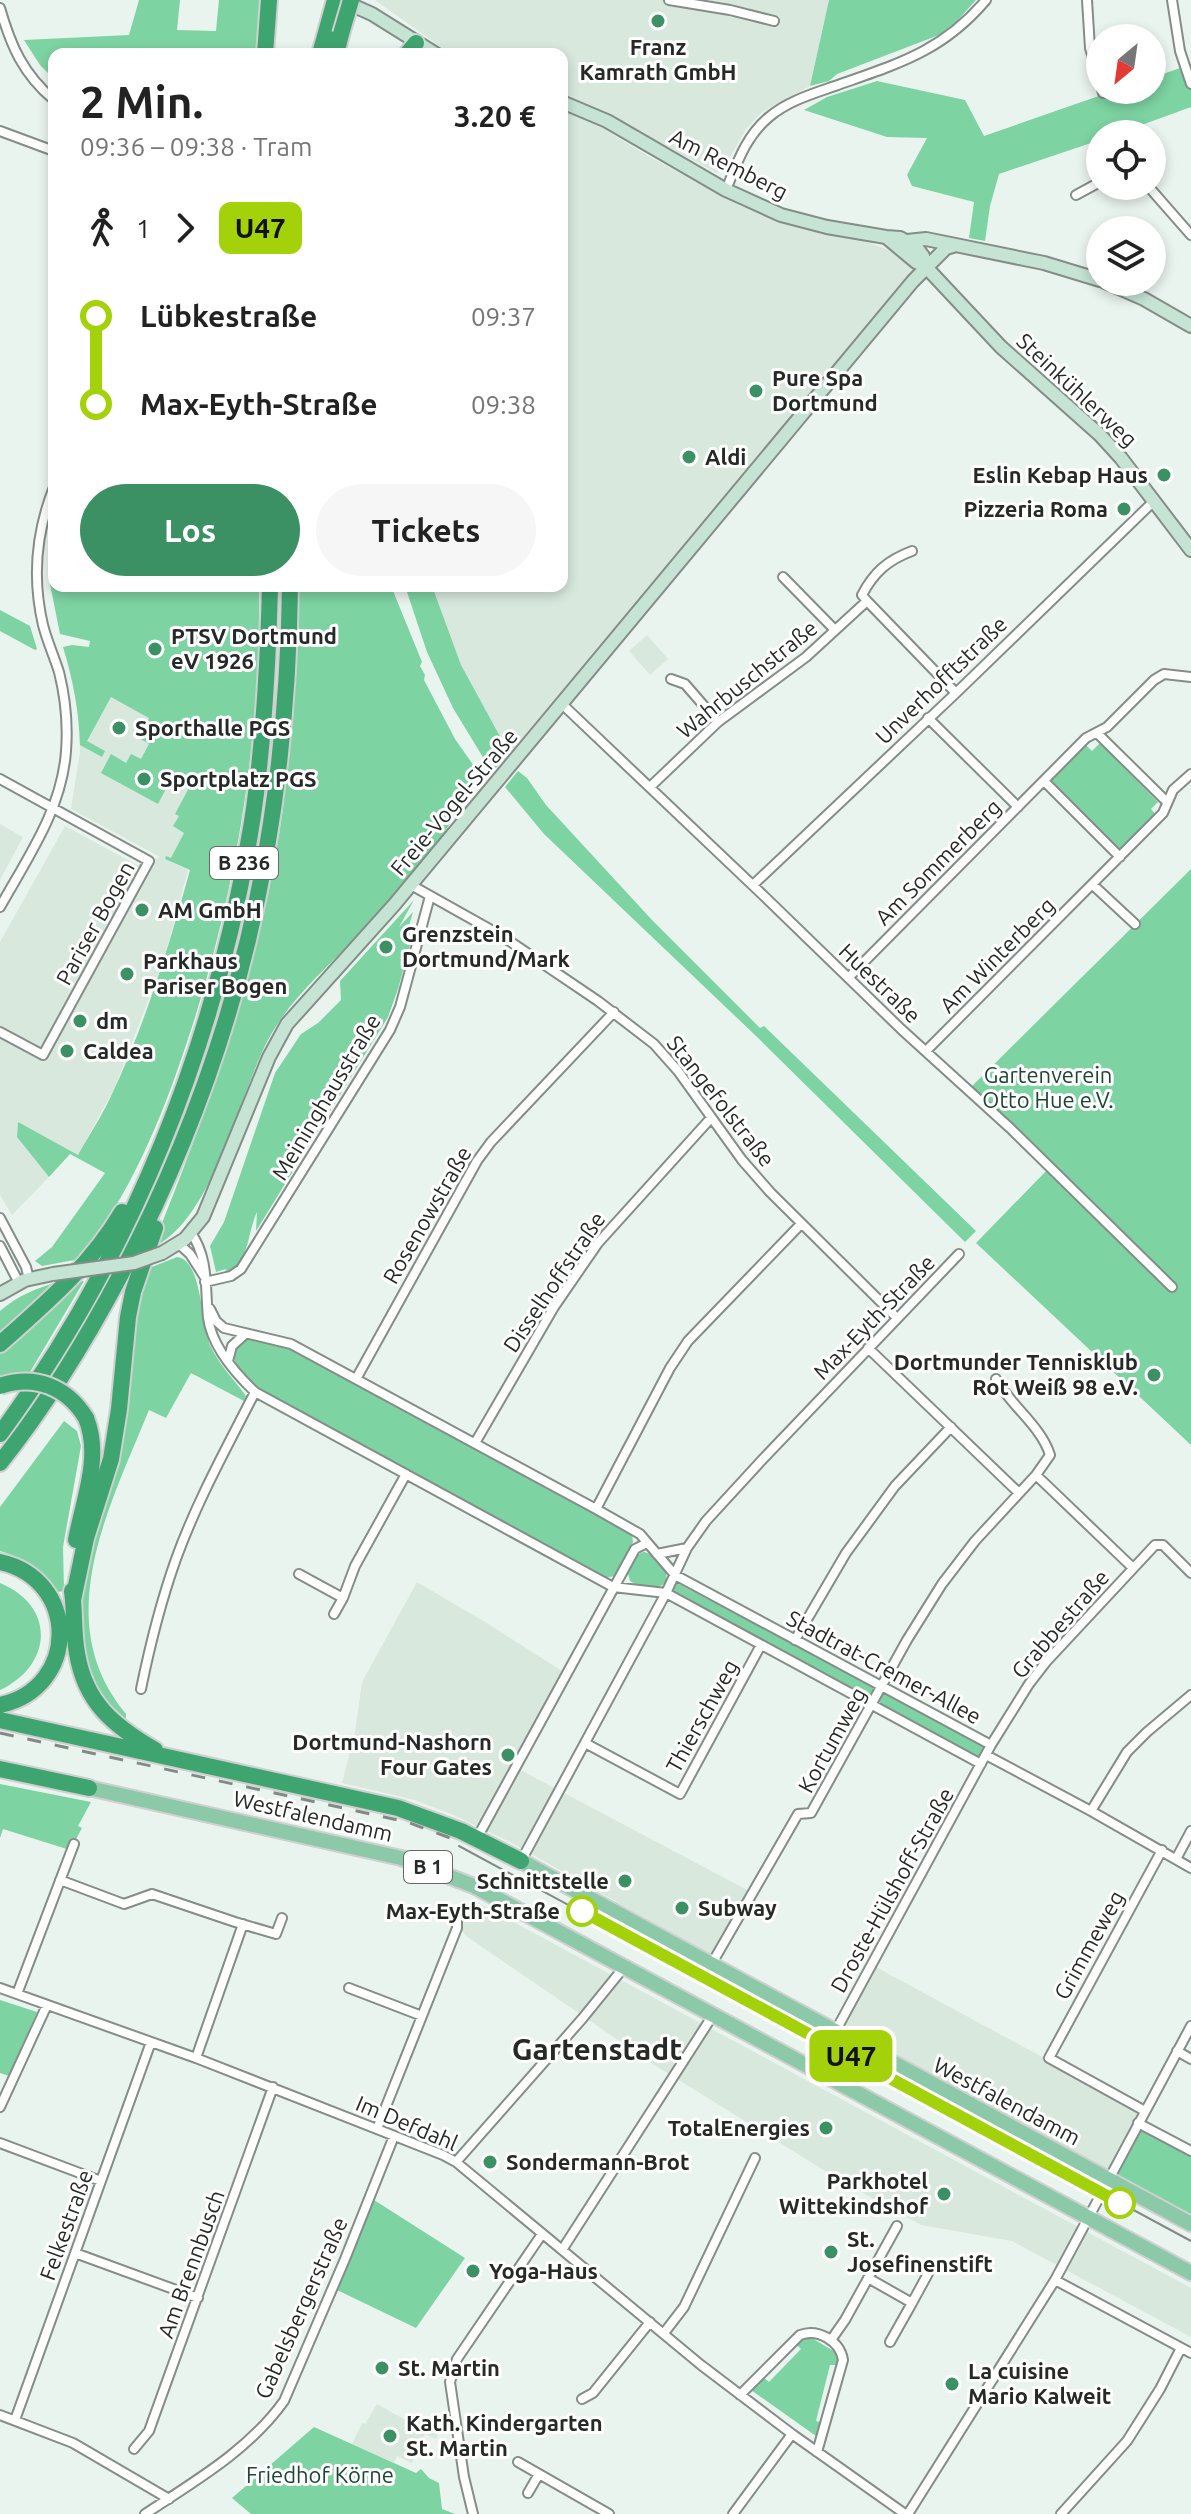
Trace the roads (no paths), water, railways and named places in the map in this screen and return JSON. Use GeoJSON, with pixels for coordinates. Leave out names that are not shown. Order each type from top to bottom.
{"type":"FeatureCollection","features":[{"type":"Feature","properties":{"kind":"highway"},"geometry":{"type":"LineString","coordinates":[[265,48],[269,0]]}},
{"type":"Feature","properties":{"kind":"highway"},"geometry":{"type":"LineString","coordinates":[[335,48],[336,0]]}},
{"type":"Feature","properties":{"kind":"highway"},"geometry":{"type":"LineString","coordinates":[[324,48],[351,0]]}},
{"type":"Feature","properties":{"kind":"highway","name":"B 236"},"geometry":{"type":"LineString","coordinates":[[0,1434],[90,1295],[133,1211],[167,1130],[208,1011],[225,954],[244,866],[263,727],[270,592]]}},
{"type":"Feature","properties":{"kind":"highway","name":"B 236"},"geometry":{"type":"LineString","coordinates":[[0,1463],[49,1395],[99,1314],[142,1233],[189,1128],[217,1053],[233,1003],[265,869],[284,726],[290,592]]}},
{"type":"Feature","properties":{"kind":"highway"},"geometry":{"type":"LineString","coordinates":[[73,1600],[86,1538],[111,1459],[133,1292],[148,1245],[187,1154],[189,1128]]}},
{"type":"Feature","properties":{"kind":"highway"},"geometry":{"type":"LineString","coordinates":[[0,1344],[59,1291],[101,1244],[122,1213],[167,1130]]}},
{"type":"Feature","properties":{"kind":"highway"},"geometry":{"type":"LineString","coordinates":[[0,1386],[23,1381],[45,1384],[69,1397],[86,1418],[93,1449],[71,1582],[77,1653],[82,1674],[93,1698],[120,1729],[171,1759]]}},
{"type":"Feature","properties":{"kind":"highway"},"geometry":{"type":"LineString","coordinates":[[0,1562],[28,1574],[50,1596],[60,1628],[61,1643],[44,1680],[26,1696],[0,1705]]}},
{"type":"Feature","properties":{"kind":"highway","name":"Westfalendamm"},"geometry":{"type":"LineString","coordinates":[[0,1720],[398,1808],[477,1838],[521,1861]]}},
{"type":"Feature","properties":{"kind":"highway","name":"Westfalendamm"},"geometry":{"type":"LineString","coordinates":[[0,1769],[89,1788]]}},
{"type":"Feature","properties":{"kind":"main road","name":"Westfalendamm"},"geometry":{"type":"LineString","coordinates":[[89,1788],[338,1843],[418,1864],[474,1886],[1191,2273]]}},
{"type":"Feature","properties":{"kind":"main road","name":"Westfalendamm"},"geometry":{"type":"LineString","coordinates":[[521,1861],[1191,2224]]}},
{"type":"Feature","properties":{"kind":"street"},"geometry":{"type":"LineString","coordinates":[[4,0],[5,22]]}},
{"type":"Feature","properties":{"kind":"street"},"geometry":{"type":"LineString","coordinates":[[336,0],[372,14],[411,48]]}},
{"type":"Feature","properties":{"kind":"street"},"geometry":{"type":"LineString","coordinates":[[669,0],[774,21]]}},
{"type":"Feature","properties":{"kind":"street"},"geometry":{"type":"LineString","coordinates":[[730,10],[734,0]]}},
{"type":"Feature","properties":{"kind":"street"},"geometry":{"type":"LineString","coordinates":[[726,190],[739,156],[757,128],[783,107],[923,53],[970,19],[986,0]]}},
{"type":"Feature","properties":{"kind":"street"},"geometry":{"type":"LineString","coordinates":[[1087,0],[1088,24]]}},
{"type":"Feature","properties":{"kind":"street"},"geometry":{"type":"LineString","coordinates":[[1172,0],[1180,51],[1191,84]]}},
{"type":"Feature","properties":{"kind":"street"},"geometry":{"type":"LineString","coordinates":[[0,8],[20,62],[48,95]]}},
{"type":"Feature","properties":{"kind":"street","name":"Am Remberg"},"geometry":{"type":"LineString","coordinates":[[568,105],[607,121],[753,204],[801,221],[886,237],[895,236],[907,241],[926,239],[953,246]]}},
{"type":"Feature","properties":{"kind":"street"},"geometry":{"type":"LineString","coordinates":[[0,131],[48,149]]}},
{"type":"Feature","properties":{"kind":"street"},"geometry":{"type":"LineString","coordinates":[[1076,195],[1086,190]]}},
{"type":"Feature","properties":{"kind":"street"},"geometry":{"type":"LineString","coordinates":[[1160,200],[1191,235]]}},
{"type":"Feature","properties":{"kind":"street","name":"Am Remberg"},"geometry":{"type":"LineString","coordinates":[[886,237],[926,267]]}},
{"type":"Feature","properties":{"kind":"street"},"geometry":{"type":"LineString","coordinates":[[907,241],[923,256],[926,267],[946,248],[953,246],[1044,263],[1086,276]]}},
{"type":"Feature","properties":{"kind":"street","name":"Steinkühlerweg"},"geometry":{"type":"LineString","coordinates":[[926,267],[1001,347],[1089,423],[1121,458],[1191,550]]}},
{"type":"Feature","properties":{"kind":"street","name":"Freie-Vogel-Straße"},"geometry":{"type":"LineString","coordinates":[[0,1294],[24,1281],[53,1274],[134,1263],[162,1253],[191,1233],[208,1208],[269,1057],[287,1024],[411,885],[926,267]]}},
{"type":"Feature","properties":{"kind":"street"},"geometry":{"type":"LineString","coordinates":[[1137,296],[1191,326]]}},
{"type":"Feature","properties":{"kind":"street","name":"Unverhofftstraße"},"geometry":{"type":"LineString","coordinates":[[753,885],[1154,501]]}},
{"type":"Feature","properties":{"kind":"street"},"geometry":{"type":"LineString","coordinates":[[0,907],[53,808],[61,786],[67,749],[65,702],[37,594],[36,569],[42,520],[48,504]]}},
{"type":"Feature","properties":{"kind":"street","name":"Wahrbuschstraße"},"geometry":{"type":"LineString","coordinates":[[650,787],[718,722],[806,657],[867,601],[862,595],[870,580],[893,558],[912,551]]}},
{"type":"Feature","properties":{"kind":"street"},"geometry":{"type":"LineString","coordinates":[[783,577],[835,630]]}},
{"type":"Feature","properties":{"kind":"street"},"geometry":{"type":"LineString","coordinates":[[867,601],[956,693]]}},
{"type":"Feature","properties":{"kind":"street","name":"Am Sommerberg"},"geometry":{"type":"LineString","coordinates":[[849,977],[1086,738],[1107,727],[1154,680],[1164,674],[1191,677]]}},
{"type":"Feature","properties":{"kind":"street"},"geometry":{"type":"LineString","coordinates":[[671,679],[685,684],[718,722]]}},
{"type":"Feature","properties":{"kind":"street","name":"Huestraße"},"geometry":{"type":"LineString","coordinates":[[562,704],[1010,1128],[1172,1287]]}},
{"type":"Feature","properties":{"kind":"street","name":"Am Sommerberg"},"geometry":{"type":"LineString","coordinates":[[928,718],[1018,807]]}},
{"type":"Feature","properties":{"kind":"street"},"geometry":{"type":"LineString","coordinates":[[1097,733],[1167,802]]}},
{"type":"Feature","properties":{"kind":"street","name":"Am Winterberg"},"geometry":{"type":"LineString","coordinates":[[926,1051],[1163,813],[1173,790],[1191,774]]}},
{"type":"Feature","properties":{"kind":"street"},"geometry":{"type":"LineString","coordinates":[[0,779],[53,808]]}},
{"type":"Feature","properties":{"kind":"street"},"geometry":{"type":"LineString","coordinates":[[1044,781],[1120,857]]}},
{"type":"Feature","properties":{"kind":"street","name":"Pariser Bogen"},"geometry":{"type":"LineString","coordinates":[[0,1032],[43,1055],[149,861],[53,808]]}},
{"type":"Feature","properties":{"kind":"street","name":"Stangefolstraße"},"geometry":{"type":"LineString","coordinates":[[411,885],[482,923],[614,1012],[654,1044],[678,1071],[751,1171],[897,1318]]}},
{"type":"Feature","properties":{"kind":"street"},"geometry":{"type":"LineString","coordinates":[[1093,885],[1135,924]]}},
{"type":"Feature","properties":{"kind":"street","name":"Meininghausstraße"},"geometry":{"type":"LineString","coordinates":[[204,1279],[231,1276],[241,1269],[390,1030],[400,1007],[430,896]]}},
{"type":"Feature","properties":{"kind":"street","name":"Rosenowstraße"},"geometry":{"type":"LineString","coordinates":[[356,1379],[477,1161],[495,1137],[614,1012]]}},
{"type":"Feature","properties":{"kind":"street","name":"Disselhoffstraße"},"geometry":{"type":"LineString","coordinates":[[475,1443],[554,1307],[598,1243],[711,1118]]}},
{"type":"Feature","properties":{"kind":"street"},"geometry":{"type":"LineString","coordinates":[[0,1218],[23,1261],[24,1281]]}},
{"type":"Feature","properties":{"kind":"street"},"geometry":{"type":"LineString","coordinates":[[596,1509],[679,1353],[801,1224]]}},
{"type":"Feature","properties":{"kind":"street","name":"Stadtrat-Cremer-Allee"},"geometry":{"type":"LineString","coordinates":[[191,1233],[205,1266],[204,1279],[210,1326],[216,1342],[239,1377],[255,1392],[613,1587],[666,1593],[872,1705],[984,1760],[991,1745],[675,1575],[640,1534],[291,1344],[224,1328],[216,1321],[208,1305]]}},
{"type":"Feature","properties":{"kind":"street","name":"Stadtrat-Cremer-Allee"},"geometry":{"type":"LineString","coordinates":[[179,1244],[190,1254],[204,1279]]}},
{"type":"Feature","properties":{"kind":"street"},"geometry":{"type":"LineString","coordinates":[[0,1246],[24,1281]]}},
{"type":"Feature","properties":{"kind":"street","name":"Max-Eyth-Straße"},"geometry":{"type":"LineString","coordinates":[[521,1861],[666,1593],[687,1548],[706,1521],[959,1254]]}},
{"type":"Feature","properties":{"kind":"street"},"geometry":{"type":"LineString","coordinates":[[228,1361],[232,1346],[246,1333]]}},
{"type":"Feature","properties":{"kind":"street"},"geometry":{"type":"LineString","coordinates":[[868,1348],[1019,1493]]}},
{"type":"Feature","properties":{"kind":"street"},"geometry":{"type":"LineString","coordinates":[[996,1379],[1005,1394],[1046,1441],[1050,1455],[1036,1475],[1133,1568]]}},
{"type":"Feature","properties":{"kind":"street"},"geometry":{"type":"LineString","coordinates":[[141,1689],[176,1559],[203,1493],[255,1392]]}},
{"type":"Feature","properties":{"kind":"street"},"geometry":{"type":"LineString","coordinates":[[795,1640],[846,1553],[895,1486],[951,1427]]}},
{"type":"Feature","properties":{"kind":"street"},"geometry":{"type":"LineString","coordinates":[[334,1614],[355,1566],[406,1474]]}},
{"type":"Feature","properties":{"kind":"street","name":"Kortumweg"},"geometry":{"type":"LineString","coordinates":[[711,1965],[798,1814],[811,1813],[941,1585],[975,1541],[1036,1475]]}},
{"type":"Feature","properties":{"kind":"street"},"geometry":{"type":"LineString","coordinates":[[477,1838],[613,1587],[635,1549],[647,1543]]}},
{"type":"Feature","properties":{"kind":"street","name":"Grabbestraße"},"geometry":{"type":"LineString","coordinates":[[991,1745],[1046,1662],[1160,1543],[1191,1573]]}},
{"type":"Feature","properties":{"kind":"street"},"geometry":{"type":"LineString","coordinates":[[657,1554],[687,1548]]}},
{"type":"Feature","properties":{"kind":"street"},"geometry":{"type":"LineString","coordinates":[[299,1574],[343,1598]]}},
{"type":"Feature","properties":{"kind":"street","name":"Thierschweg"},"geometry":{"type":"LineString","coordinates":[[585,1743],[680,1794],[761,1645]]}},
{"type":"Feature","properties":{"kind":"street"},"geometry":{"type":"LineString","coordinates":[[1091,1811],[1127,1752],[1191,1695]]}},
{"type":"Feature","properties":{"kind":"street"},"geometry":{"type":"LineString","coordinates":[[984,1760],[1091,1811],[1191,1868]]}},
{"type":"Feature","properties":{"kind":"street","name":"Droste-Hülshoff-Straße"},"geometry":{"type":"LineString","coordinates":[[835,2032],[984,1760]]}},
{"type":"Feature","properties":{"kind":"street"},"geometry":{"type":"LineString","coordinates":[[1176,1859],[1191,1831]]}},
{"type":"Feature","properties":{"kind":"street"},"geometry":{"type":"LineString","coordinates":[[17,1994],[74,1844]]}},
{"type":"Feature","properties":{"kind":"street","name":"Grimmeweg"},"geometry":{"type":"LineString","coordinates":[[1145,2111],[1049,2058],[1162,1850]]}},
{"type":"Feature","properties":{"kind":"street"},"geometry":{"type":"LineString","coordinates":[[60,1880],[124,1904],[152,1894],[276,1934],[282,1918]]}},
{"type":"Feature","properties":{"kind":"street"},"geometry":{"type":"LineString","coordinates":[[377,2129],[457,1928],[457,1920]]}},
{"type":"Feature","properties":{"kind":"street"},"geometry":{"type":"LineString","coordinates":[[196,2058],[243,1924]]}},
{"type":"Feature","properties":{"kind":"street"},"geometry":{"type":"LineString","coordinates":[[456,2162],[582,2019],[625,1965]]}},
{"type":"Feature","properties":{"kind":"street","name":"Im Defdahl"},"geometry":{"type":"LineString","coordinates":[[0,1988],[273,2087],[456,2162],[740,2395],[907,2514]]}},
{"type":"Feature","properties":{"kind":"street"},"geometry":{"type":"LineString","coordinates":[[349,1988],[422,2016]]}},
{"type":"Feature","properties":{"kind":"street"},"geometry":{"type":"LineString","coordinates":[[0,2107],[47,2005]]}},
{"type":"Feature","properties":{"kind":"street"},"geometry":{"type":"LineString","coordinates":[[562,2250],[713,2013]]}},
{"type":"Feature","properties":{"kind":"street"},"geometry":{"type":"LineString","coordinates":[[907,2514],[1055,2280],[1191,2026]]}},
{"type":"Feature","properties":{"kind":"street","name":"Felkestraße"},"geometry":{"type":"LineString","coordinates":[[15,2420],[151,2042]]}},
{"type":"Feature","properties":{"kind":"street"},"geometry":{"type":"LineString","coordinates":[[1177,2051],[1191,2059]]}},
{"type":"Feature","properties":{"kind":"street","name":"Am Brennbusch"},"geometry":{"type":"LineString","coordinates":[[134,2449],[149,2431],[273,2087]]}},
{"type":"Feature","properties":{"kind":"street"},"geometry":{"type":"LineString","coordinates":[[1138,2123],[1191,2151]]}},
{"type":"Feature","properties":{"kind":"street","name":"Gabelsbergerstraße"},"geometry":{"type":"LineString","coordinates":[[145,2514],[243,2446],[284,2401],[394,2136]]}},
{"type":"Feature","properties":{"kind":"street"},"geometry":{"type":"LineString","coordinates":[[0,2143],[101,2181]]}},
{"type":"Feature","properties":{"kind":"street"},"geometry":{"type":"LineString","coordinates":[[664,2333],[684,2307],[755,2158]]}},
{"type":"Feature","properties":{"kind":"street"},"geometry":{"type":"LineString","coordinates":[[831,2340],[897,2226]]}},
{"type":"Feature","properties":{"kind":"street"},"geometry":{"type":"LineString","coordinates":[[473,2514],[464,2477],[451,2373],[457,2359],[542,2234]]}},
{"type":"Feature","properties":{"kind":"street"},"geometry":{"type":"LineString","coordinates":[[75,2253],[198,2298]]}},
{"type":"Feature","properties":{"kind":"street"},"geometry":{"type":"LineString","coordinates":[[890,2342],[931,2268]]}},
{"type":"Feature","properties":{"kind":"street"},"geometry":{"type":"LineString","coordinates":[[868,2278],[912,2303]]}},
{"type":"Feature","properties":{"kind":"street"},"geometry":{"type":"LineString","coordinates":[[1055,2280],[1191,2353]]}},
{"type":"Feature","properties":{"kind":"street"},"geometry":{"type":"LineString","coordinates":[[582,2399],[593,2393],[650,2322]]}},
{"type":"Feature","properties":{"kind":"street"},"geometry":{"type":"LineString","coordinates":[[740,2395],[800,2335],[813,2332],[831,2340],[843,2360],[817,2452]]}},
{"type":"Feature","properties":{"kind":"street"},"geometry":{"type":"LineString","coordinates":[[1061,2514],[1127,2441],[1160,2389],[1181,2348]]}},
{"type":"Feature","properties":{"kind":"street"},"geometry":{"type":"LineString","coordinates":[[0,2415],[82,2447],[169,2499]]}},
{"type":"Feature","properties":{"kind":"street"},"geometry":{"type":"LineString","coordinates":[[733,2514],[792,2434]]}},
{"type":"Feature","properties":{"kind":"street"},"geometry":{"type":"LineString","coordinates":[[518,2462],[609,2514]]}},
{"type":"Feature","properties":{"kind":"street"},"geometry":{"type":"LineString","coordinates":[[528,2493],[539,2474]]}},
{"type":"Feature","properties":{"kind":"tram line"},"geometry":{"type":"LineString","coordinates":[[459,1846],[1191,2241]]}},
{"type":"Feature","properties":{"kind":"tram line","name":"U47"},"geometry":{"type":"LineString","coordinates":[[582,1911],[1120,2203]]}},
{"type":"Feature","properties":{"kind":"railway"},"geometry":{"type":"LineString","coordinates":[[0,1733],[407,1822],[461,1842]]}},
{"type":"Feature","properties":{"kind":"place","name":"Franz Kamrath GmbH"},"geometry":{"type":"Point","coordinates":[658,21]}},
{"type":"Feature","properties":{"kind":"place","name":"Pure Spa Dortmund"},"geometry":{"type":"Point","coordinates":[756,391]}},
{"type":"Feature","properties":{"kind":"place","name":"Aldi"},"geometry":{"type":"Point","coordinates":[689,457]}},
{"type":"Feature","properties":{"kind":"place","name":"Eslin Kebap Haus"},"geometry":{"type":"Point","coordinates":[1164,475]}},
{"type":"Feature","properties":{"kind":"place","name":"Pizzeria Roma"},"geometry":{"type":"Point","coordinates":[1124,509]}},
{"type":"Feature","properties":{"kind":"place","name":"PTSV Dortmund eV 1926"},"geometry":{"type":"Point","coordinates":[155,649]}},
{"type":"Feature","properties":{"kind":"place","name":"Sporthalle PGS"},"geometry":{"type":"Point","coordinates":[119,728]}},
{"type":"Feature","properties":{"kind":"place","name":"Sportplatz PGS"},"geometry":{"type":"Point","coordinates":[144,779]}},
{"type":"Feature","properties":{"kind":"place","name":"AM GmbH"},"geometry":{"type":"Point","coordinates":[142,910]}},
{"type":"Feature","properties":{"kind":"place","name":"Grenzstein Dortmund/Mark"},"geometry":{"type":"Point","coordinates":[386,947]}},
{"type":"Feature","properties":{"kind":"place","name":"Parkhaus Pariser Bogen"},"geometry":{"type":"Point","coordinates":[127,974]}},
{"type":"Feature","properties":{"kind":"place","name":"dm"},"geometry":{"type":"Point","coordinates":[80,1021]}},
{"type":"Feature","properties":{"kind":"place","name":"Caldea"},"geometry":{"type":"Point","coordinates":[67,1051]}},
{"type":"Feature","properties":{"kind":"place","name":"Dortmunder Tennisklub Rot Weiß 98 e.V."},"geometry":{"type":"Point","coordinates":[1154,1375]}},
{"type":"Feature","properties":{"kind":"place","name":"Dortmund-Nashorn Four Gates"},"geometry":{"type":"Point","coordinates":[508,1755]}},
{"type":"Feature","properties":{"kind":"place","name":"Schnittstelle"},"geometry":{"type":"Point","coordinates":[625,1881]}},
{"type":"Feature","properties":{"kind":"place","name":"Subway"},"geometry":{"type":"Point","coordinates":[682,1908]}},
{"type":"Feature","properties":{"kind":"place","name":"Max-Eyth-Straße"},"geometry":{"type":"Point","coordinates":[582,1911]}},
{"type":"Feature","properties":{"kind":"place","name":"TotalEnergies"},"geometry":{"type":"Point","coordinates":[826,2128]}},
{"type":"Feature","properties":{"kind":"place","name":"Sondermann-Brot"},"geometry":{"type":"Point","coordinates":[490,2162]}},
{"type":"Feature","properties":{"kind":"place","name":"Parkhotel Wittekindshof"},"geometry":{"type":"Point","coordinates":[944,2194]}},
{"type":"Feature","properties":{"kind":"place","name":"St. Josefinenstift"},"geometry":{"type":"Point","coordinates":[831,2252]}},
{"type":"Feature","properties":{"kind":"place","name":"Yoga-Haus"},"geometry":{"type":"Point","coordinates":[473,2271]}},
{"type":"Feature","properties":{"kind":"place","name":"St. Martin"},"geometry":{"type":"Point","coordinates":[382,2368]}},
{"type":"Feature","properties":{"kind":"place","name":"La cuisine Mario Kalweit"},"geometry":{"type":"Point","coordinates":[952,2384]}},
{"type":"Feature","properties":{"kind":"place","name":"Kath. Kindergarten St. Martin"},"geometry":{"type":"Point","coordinates":[390,2436]}},
{"type":"Feature","properties":{"kind":"district","name":"Gartenstadt"},"geometry":{"type":"Point","coordinates":[597,2050]}},
{"type":"Feature","properties":{"kind":"park label","name":"Gartenverein Otto Hue e.V."},"geometry":{"type":"Point","coordinates":[1048,1088]}},
{"type":"Feature","properties":{"kind":"park label","name":"Friedhof Körne"},"geometry":{"type":"Point","coordinates":[320,2475]}}]}
